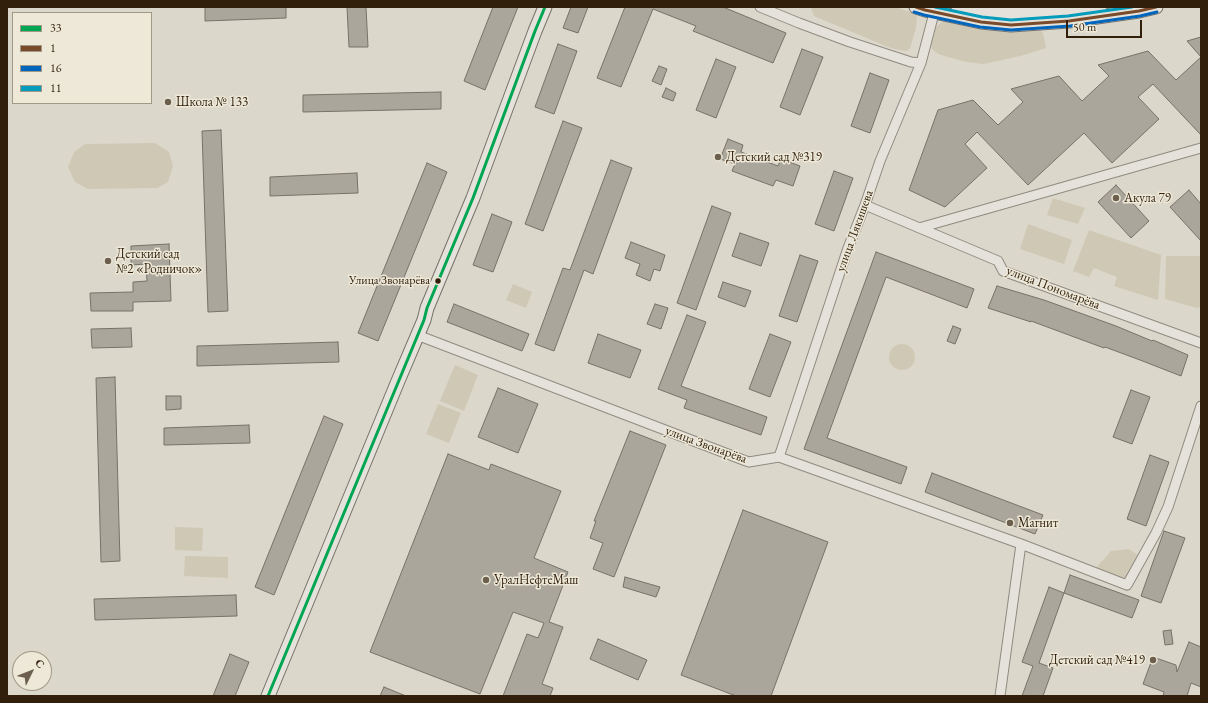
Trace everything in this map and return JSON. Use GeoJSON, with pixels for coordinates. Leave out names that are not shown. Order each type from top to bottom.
{"type":"FeatureCollection","features":[{"type":"Feature","properties":{"kind":"main road"},"geometry":{"type":"LineString","coordinates":[[268,696],[417,335],[444,265],[480,181],[535,30],[545,7]]}},
{"type":"Feature","properties":{"kind":"main road"},"geometry":{"type":"LineString","coordinates":[[916,7],[981,22],[1011,25],[1070,22],[1156,7]]}},
{"type":"Feature","properties":{"kind":"main road"},"geometry":{"type":"LineString","coordinates":[[958,7],[985,12],[1042,14],[1100,7]]}},
{"type":"Feature","properties":{"kind":"street"},"geometry":{"type":"LineString","coordinates":[[760,7],[850,42],[911,62],[921,63]]}},
{"type":"Feature","properties":{"kind":"street","name":"улица Лякишева"},"geometry":{"type":"LineString","coordinates":[[779,457],[848,248],[880,161],[921,63],[934,10]]}},
{"type":"Feature","properties":{"kind":"street"},"geometry":{"type":"LineString","coordinates":[[920,228],[1201,148]]}},
{"type":"Feature","properties":{"kind":"street","name":"улица Пономарёва"},"geometry":{"type":"LineString","coordinates":[[865,205],[998,261],[1003,271],[1201,343]]}},
{"type":"Feature","properties":{"kind":"street","name":"улица Звонарёва"},"geometry":{"type":"LineString","coordinates":[[417,335],[746,461],[750,462],[779,457],[1021,544],[1127,585],[1156,534],[1168,507],[1201,406]]}},
{"type":"Feature","properties":{"kind":"street"},"geometry":{"type":"LineString","coordinates":[[1000,696],[1021,544]]}},
{"type":"Feature","properties":{"kind":"shaded area"},"geometry":{"type":"Polygon","coordinates":[[[810,7],[896,7],[917,15],[916,28],[910,48],[907,51],[888,47],[814,16],[810,7]]]}},
{"type":"Feature","properties":{"kind":"shaded area"},"geometry":{"type":"Polygon","coordinates":[[[943,21],[979,29],[1007,31],[1040,30],[1043,33],[1046,48],[1020,56],[984,64],[966,62],[938,54],[932,49],[931,43],[933,32],[935,28],[943,21]]]}},
{"type":"Feature","properties":{"kind":"shaded area"},"geometry":{"type":"Polygon","coordinates":[[[155,143],[169,152],[173,166],[168,182],[157,188],[88,189],[75,182],[68,167],[74,152],[85,144],[155,143]]]}},
{"type":"Feature","properties":{"kind":"shaded area"},"geometry":{"type":"Polygon","coordinates":[[[1053,198],[1085,208],[1078,224],[1047,215],[1053,198]]]}},
{"type":"Feature","properties":{"kind":"shaded area"},"geometry":{"type":"Polygon","coordinates":[[[1028,224],[1072,240],[1064,264],[1020,249],[1028,224]]]}},
{"type":"Feature","properties":{"kind":"shaded area"},"geometry":{"type":"Polygon","coordinates":[[[1089,230],[1161,255],[1158,300],[1114,286],[1117,277],[1094,268],[1089,277],[1073,271],[1089,230]]]}},
{"type":"Feature","properties":{"kind":"shaded area"},"geometry":{"type":"Polygon","coordinates":[[[1166,256],[1201,256],[1201,307],[1197,308],[1165,299],[1166,256]]]}},
{"type":"Feature","properties":{"kind":"shaded area"},"geometry":{"type":"Polygon","coordinates":[[[513,284],[532,292],[526,308],[506,300],[513,284]]]}},
{"type":"Feature","properties":{"kind":"shaded area"},"geometry":{"type":"Polygon","coordinates":[[[902,344],[912,347],[915,357],[912,367],[902,370],[892,367],[889,357],[892,347],[902,344]]]}},
{"type":"Feature","properties":{"kind":"shaded area"},"geometry":{"type":"Polygon","coordinates":[[[455,365],[478,375],[464,411],[440,401],[455,365]]]}},
{"type":"Feature","properties":{"kind":"shaded area"},"geometry":{"type":"Polygon","coordinates":[[[438,404],[461,413],[449,443],[426,434],[438,404]]]}},
{"type":"Feature","properties":{"kind":"shaded area"},"geometry":{"type":"Polygon","coordinates":[[[175,527],[203,528],[202,551],[175,550],[175,527]]]}},
{"type":"Feature","properties":{"kind":"shaded area"},"geometry":{"type":"Polygon","coordinates":[[[1129,549],[1139,556],[1125,580],[1095,569],[1111,551],[1129,549]]]}},
{"type":"Feature","properties":{"kind":"shaded area"},"geometry":{"type":"Polygon","coordinates":[[[185,556],[228,557],[228,578],[184,576],[185,556]]]}},
{"type":"Feature","properties":{"kind":"building"},"geometry":{"type":"Polygon","coordinates":[[[205,7],[286,7],[286,18],[205,21],[205,7]]]}},
{"type":"Feature","properties":{"kind":"building"},"geometry":{"type":"Polygon","coordinates":[[[347,7],[366,7],[368,47],[349,47],[347,7]]]}},
{"type":"Feature","properties":{"kind":"building"},"geometry":{"type":"Polygon","coordinates":[[[493,7],[518,7],[485,90],[464,81],[493,7]]]}},
{"type":"Feature","properties":{"kind":"building"},"geometry":{"type":"Polygon","coordinates":[[[571,7],[588,7],[578,33],[563,28],[571,7]]]}},
{"type":"Feature","properties":{"kind":"building"},"geometry":{"type":"Polygon","coordinates":[[[625,7],[723,7],[786,33],[773,63],[693,31],[696,26],[653,9],[621,87],[597,78],[625,7]]]}},
{"type":"Feature","properties":{"kind":"building"},"geometry":{"type":"Polygon","coordinates":[[[1201,37],[1201,57],[1187,41],[1201,37]]]}},
{"type":"Feature","properties":{"kind":"building"},"geometry":{"type":"Polygon","coordinates":[[[558,44],[577,51],[554,114],[535,107],[558,44]]]}},
{"type":"Feature","properties":{"kind":"building"},"geometry":{"type":"Polygon","coordinates":[[[802,49],[823,57],[800,115],[780,107],[802,49]]]}},
{"type":"Feature","properties":{"kind":"building"},"geometry":{"type":"Polygon","coordinates":[[[1148,51],[1176,80],[1201,57],[1201,135],[1153,84],[1138,97],[1159,119],[1112,163],[1084,133],[1028,185],[977,132],[965,144],[987,168],[945,207],[909,190],[938,110],[973,100],[998,125],[1023,102],[1011,89],[1059,76],[1082,101],[1109,76],[1098,65],[1148,51]]]}},
{"type":"Feature","properties":{"kind":"building"},"geometry":{"type":"Polygon","coordinates":[[[716,59],[736,67],[716,118],[696,110],[716,59]]]}},
{"type":"Feature","properties":{"kind":"building"},"geometry":{"type":"Polygon","coordinates":[[[659,66],[667,69],[661,85],[652,81],[659,66]]]}},
{"type":"Feature","properties":{"kind":"building"},"geometry":{"type":"Polygon","coordinates":[[[870,73],[889,80],[870,133],[851,126],[870,73]]]}},
{"type":"Feature","properties":{"kind":"building"},"geometry":{"type":"Polygon","coordinates":[[[666,88],[676,93],[673,101],[662,97],[666,88]]]}},
{"type":"Feature","properties":{"kind":"building"},"geometry":{"type":"Polygon","coordinates":[[[441,92],[441,109],[303,112],[303,95],[441,92]]]}},
{"type":"Feature","properties":{"kind":"building"},"geometry":{"type":"Polygon","coordinates":[[[563,121],[582,128],[543,231],[525,224],[563,121]]]}},
{"type":"Feature","properties":{"kind":"building"},"geometry":{"type":"Polygon","coordinates":[[[221,130],[228,311],[208,312],[202,131],[221,130]]]}},
{"type":"Feature","properties":{"kind":"building"},"geometry":{"type":"Polygon","coordinates":[[[728,139],[743,145],[741,152],[778,166],[781,159],[800,166],[793,186],[776,180],[773,186],[732,171],[735,164],[720,159],[728,139]]]}},
{"type":"Feature","properties":{"kind":"building"},"geometry":{"type":"Polygon","coordinates":[[[611,160],[632,168],[593,274],[584,270],[554,351],[535,344],[563,268],[570,270],[611,160]]]}},
{"type":"Feature","properties":{"kind":"building"},"geometry":{"type":"Polygon","coordinates":[[[427,163],[447,172],[378,341],[358,333],[427,163]]]}},
{"type":"Feature","properties":{"kind":"building"},"geometry":{"type":"Polygon","coordinates":[[[834,171],[853,178],[834,231],[815,224],[834,171]]]}},
{"type":"Feature","properties":{"kind":"building"},"geometry":{"type":"Polygon","coordinates":[[[357,173],[358,193],[270,196],[270,177],[357,173]]]}},
{"type":"Feature","properties":{"kind":"building"},"geometry":{"type":"Polygon","coordinates":[[[1116,185],[1149,221],[1131,238],[1098,202],[1116,185]]]}},
{"type":"Feature","properties":{"kind":"building"},"geometry":{"type":"Polygon","coordinates":[[[1189,190],[1201,204],[1201,241],[1170,207],[1189,190]]]}},
{"type":"Feature","properties":{"kind":"building"},"geometry":{"type":"Polygon","coordinates":[[[712,206],[731,213],[696,310],[677,303],[712,206]]]}},
{"type":"Feature","properties":{"kind":"building"},"geometry":{"type":"Polygon","coordinates":[[[492,214],[512,222],[493,272],[473,265],[492,214]]]}},
{"type":"Feature","properties":{"kind":"building"},"geometry":{"type":"Polygon","coordinates":[[[740,233],[769,243],[761,266],[732,256],[740,233]]]}},
{"type":"Feature","properties":{"kind":"building"},"geometry":{"type":"Polygon","coordinates":[[[631,242],[665,255],[660,271],[654,269],[650,281],[636,275],[640,264],[625,258],[631,242]]]}},
{"type":"Feature","properties":{"kind":"building"},"geometry":{"type":"Polygon","coordinates":[[[169,244],[171,301],[133,302],[133,311],[91,311],[90,293],[133,292],[133,282],[147,281],[146,264],[131,265],[131,246],[169,244]]]}},
{"type":"Feature","properties":{"kind":"building"},"geometry":{"type":"Polygon","coordinates":[[[876,252],[974,289],[967,308],[886,277],[827,438],[907,467],[901,484],[804,449],[876,252]]]}},
{"type":"Feature","properties":{"kind":"building"},"geometry":{"type":"Polygon","coordinates":[[[800,255],[818,261],[797,322],[779,316],[800,255]]]}},
{"type":"Feature","properties":{"kind":"building"},"geometry":{"type":"Polygon","coordinates":[[[723,282],[751,291],[745,307],[718,297],[723,282]]]}},
{"type":"Feature","properties":{"kind":"building"},"geometry":{"type":"Polygon","coordinates":[[[997,286],[1044,300],[1116,326],[1188,355],[1181,376],[1105,347],[1104,348],[1031,321],[988,308],[997,286]]]}},
{"type":"Feature","properties":{"kind":"building"},"geometry":{"type":"Polygon","coordinates":[[[454,304],[529,334],[522,351],[447,322],[454,304]]]}},
{"type":"Feature","properties":{"kind":"building"},"geometry":{"type":"Polygon","coordinates":[[[655,304],[668,308],[661,329],[647,324],[655,304]]]}},
{"type":"Feature","properties":{"kind":"building"},"geometry":{"type":"Polygon","coordinates":[[[687,315],[706,322],[681,386],[767,417],[761,435],[684,408],[687,400],[658,389],[687,315]]]}},
{"type":"Feature","properties":{"kind":"building"},"geometry":{"type":"Polygon","coordinates":[[[953,326],[961,329],[955,344],[947,341],[953,326]]]}},
{"type":"Feature","properties":{"kind":"building"},"geometry":{"type":"Polygon","coordinates":[[[131,328],[132,347],[92,348],[91,329],[131,328]]]}},
{"type":"Feature","properties":{"kind":"building"},"geometry":{"type":"Polygon","coordinates":[[[598,334],[641,350],[630,378],[588,363],[598,334]]]}},
{"type":"Feature","properties":{"kind":"building"},"geometry":{"type":"Polygon","coordinates":[[[770,334],[791,342],[770,397],[749,389],[770,334]]]}},
{"type":"Feature","properties":{"kind":"building"},"geometry":{"type":"Polygon","coordinates":[[[338,342],[339,362],[197,366],[197,346],[338,342]]]}},
{"type":"Feature","properties":{"kind":"building"},"geometry":{"type":"Polygon","coordinates":[[[115,377],[120,561],[101,562],[96,378],[115,377]]]}},
{"type":"Feature","properties":{"kind":"building"},"geometry":{"type":"Polygon","coordinates":[[[498,388],[538,404],[518,453],[478,437],[498,388]]]}},
{"type":"Feature","properties":{"kind":"building"},"geometry":{"type":"Polygon","coordinates":[[[1131,390],[1150,397],[1132,444],[1113,437],[1131,390]]]}},
{"type":"Feature","properties":{"kind":"building"},"geometry":{"type":"Polygon","coordinates":[[[166,396],[181,396],[181,409],[166,410],[166,396]]]}},
{"type":"Feature","properties":{"kind":"building"},"geometry":{"type":"Polygon","coordinates":[[[324,416],[343,424],[274,595],[255,587],[324,416]]]}},
{"type":"Feature","properties":{"kind":"building"},"geometry":{"type":"Polygon","coordinates":[[[249,425],[250,443],[164,445],[164,428],[249,425]]]}},
{"type":"Feature","properties":{"kind":"building"},"geometry":{"type":"Polygon","coordinates":[[[630,431],[666,445],[614,577],[593,569],[603,543],[590,538],[596,521],[594,521],[630,431]]]}},
{"type":"Feature","properties":{"kind":"building"},"geometry":{"type":"Polygon","coordinates":[[[448,454],[489,470],[491,464],[561,491],[534,558],[568,572],[549,622],[563,627],[542,684],[553,688],[550,696],[503,696],[527,634],[538,638],[544,623],[513,612],[480,694],[370,652],[448,454]]]}},
{"type":"Feature","properties":{"kind":"building"},"geometry":{"type":"Polygon","coordinates":[[[1150,455],[1169,462],[1146,526],[1127,519],[1150,455]]]}},
{"type":"Feature","properties":{"kind":"building"},"geometry":{"type":"Polygon","coordinates":[[[932,473],[1043,515],[1035,534],[925,492],[932,473]]]}},
{"type":"Feature","properties":{"kind":"building"},"geometry":{"type":"Polygon","coordinates":[[[743,510],[828,542],[771,696],[736,696],[681,675],[743,510]]]}},
{"type":"Feature","properties":{"kind":"building"},"geometry":{"type":"Polygon","coordinates":[[[1164,531],[1185,538],[1161,603],[1141,596],[1164,531]]]}},
{"type":"Feature","properties":{"kind":"building"},"geometry":{"type":"Polygon","coordinates":[[[1070,575],[1139,600],[1132,618],[1064,593],[1070,575]]]}},
{"type":"Feature","properties":{"kind":"building"},"geometry":{"type":"Polygon","coordinates":[[[625,577],[660,587],[656,597],[623,587],[625,577]]]}},
{"type":"Feature","properties":{"kind":"building"},"geometry":{"type":"Polygon","coordinates":[[[1049,587],[1064,593],[1039,663],[1053,668],[1043,696],[1022,696],[1033,666],[1022,662],[1049,587]]]}},
{"type":"Feature","properties":{"kind":"building"},"geometry":{"type":"Polygon","coordinates":[[[236,595],[237,616],[95,620],[94,599],[236,595]]]}},
{"type":"Feature","properties":{"kind":"building"},"geometry":{"type":"Polygon","coordinates":[[[1171,630],[1173,644],[1165,645],[1163,631],[1171,630]]]}},
{"type":"Feature","properties":{"kind":"building"},"geometry":{"type":"Polygon","coordinates":[[[598,639],[647,660],[638,680],[590,659],[598,639]]]}},
{"type":"Feature","properties":{"kind":"building"},"geometry":{"type":"Polygon","coordinates":[[[1189,642],[1201,647],[1201,687],[1191,683],[1187,696],[1163,696],[1164,692],[1143,684],[1153,657],[1176,665],[1177,672],[1189,642]]]}},
{"type":"Feature","properties":{"kind":"building"},"geometry":{"type":"Polygon","coordinates":[[[230,654],[249,662],[235,696],[213,696],[230,654]]]}},
{"type":"Feature","properties":{"kind":"building"},"geometry":{"type":"Polygon","coordinates":[[[384,687],[406,696],[380,696],[384,687]]]}},
{"type":"Feature","properties":{"kind":"transit line","name":"33"},"geometry":{"type":"LineString","coordinates":[[268,696],[424,320],[427,308],[473,198],[545,7]]}},
{"type":"Feature","properties":{"kind":"transit line","name":"1"},"geometry":{"type":"LineString","coordinates":[[916,7],[981,22],[1011,25],[1069,21],[1139,11],[1156,7]]}},
{"type":"Feature","properties":{"kind":"transit line","name":"11"},"geometry":{"type":"LineString","coordinates":[[935,7],[982,17],[1011,20],[1068,16],[1132,7]]}},
{"type":"Feature","properties":{"kind":"transit line","name":"16"},"geometry":{"type":"LineString","coordinates":[[914,12],[980,27],[1011,30],[1070,26],[1140,16],[1157,12]]}},
{"type":"Feature","properties":{"kind":"place","name":"Школа № 133"},"geometry":{"type":"Point","coordinates":[168,102]}},
{"type":"Feature","properties":{"kind":"place","name":"Детский сад №319"},"geometry":{"type":"Point","coordinates":[718,157]}},
{"type":"Feature","properties":{"kind":"place","name":"Акула 79"},"geometry":{"type":"Point","coordinates":[1116,198]}},
{"type":"Feature","properties":{"kind":"place","name":"Детский сад №2 «Родничок»"},"geometry":{"type":"Point","coordinates":[108,261]}},
{"type":"Feature","properties":{"kind":"place","name":"Улица Звонарёва"},"geometry":{"type":"Point","coordinates":[438,281]}},
{"type":"Feature","properties":{"kind":"place","name":"Магнит"},"geometry":{"type":"Point","coordinates":[1010,523]}},
{"type":"Feature","properties":{"kind":"place","name":"УралНефтеМаш"},"geometry":{"type":"Point","coordinates":[486,580]}},
{"type":"Feature","properties":{"kind":"place","name":"Детский сад №419"},"geometry":{"type":"Point","coordinates":[1153,660]}}]}
